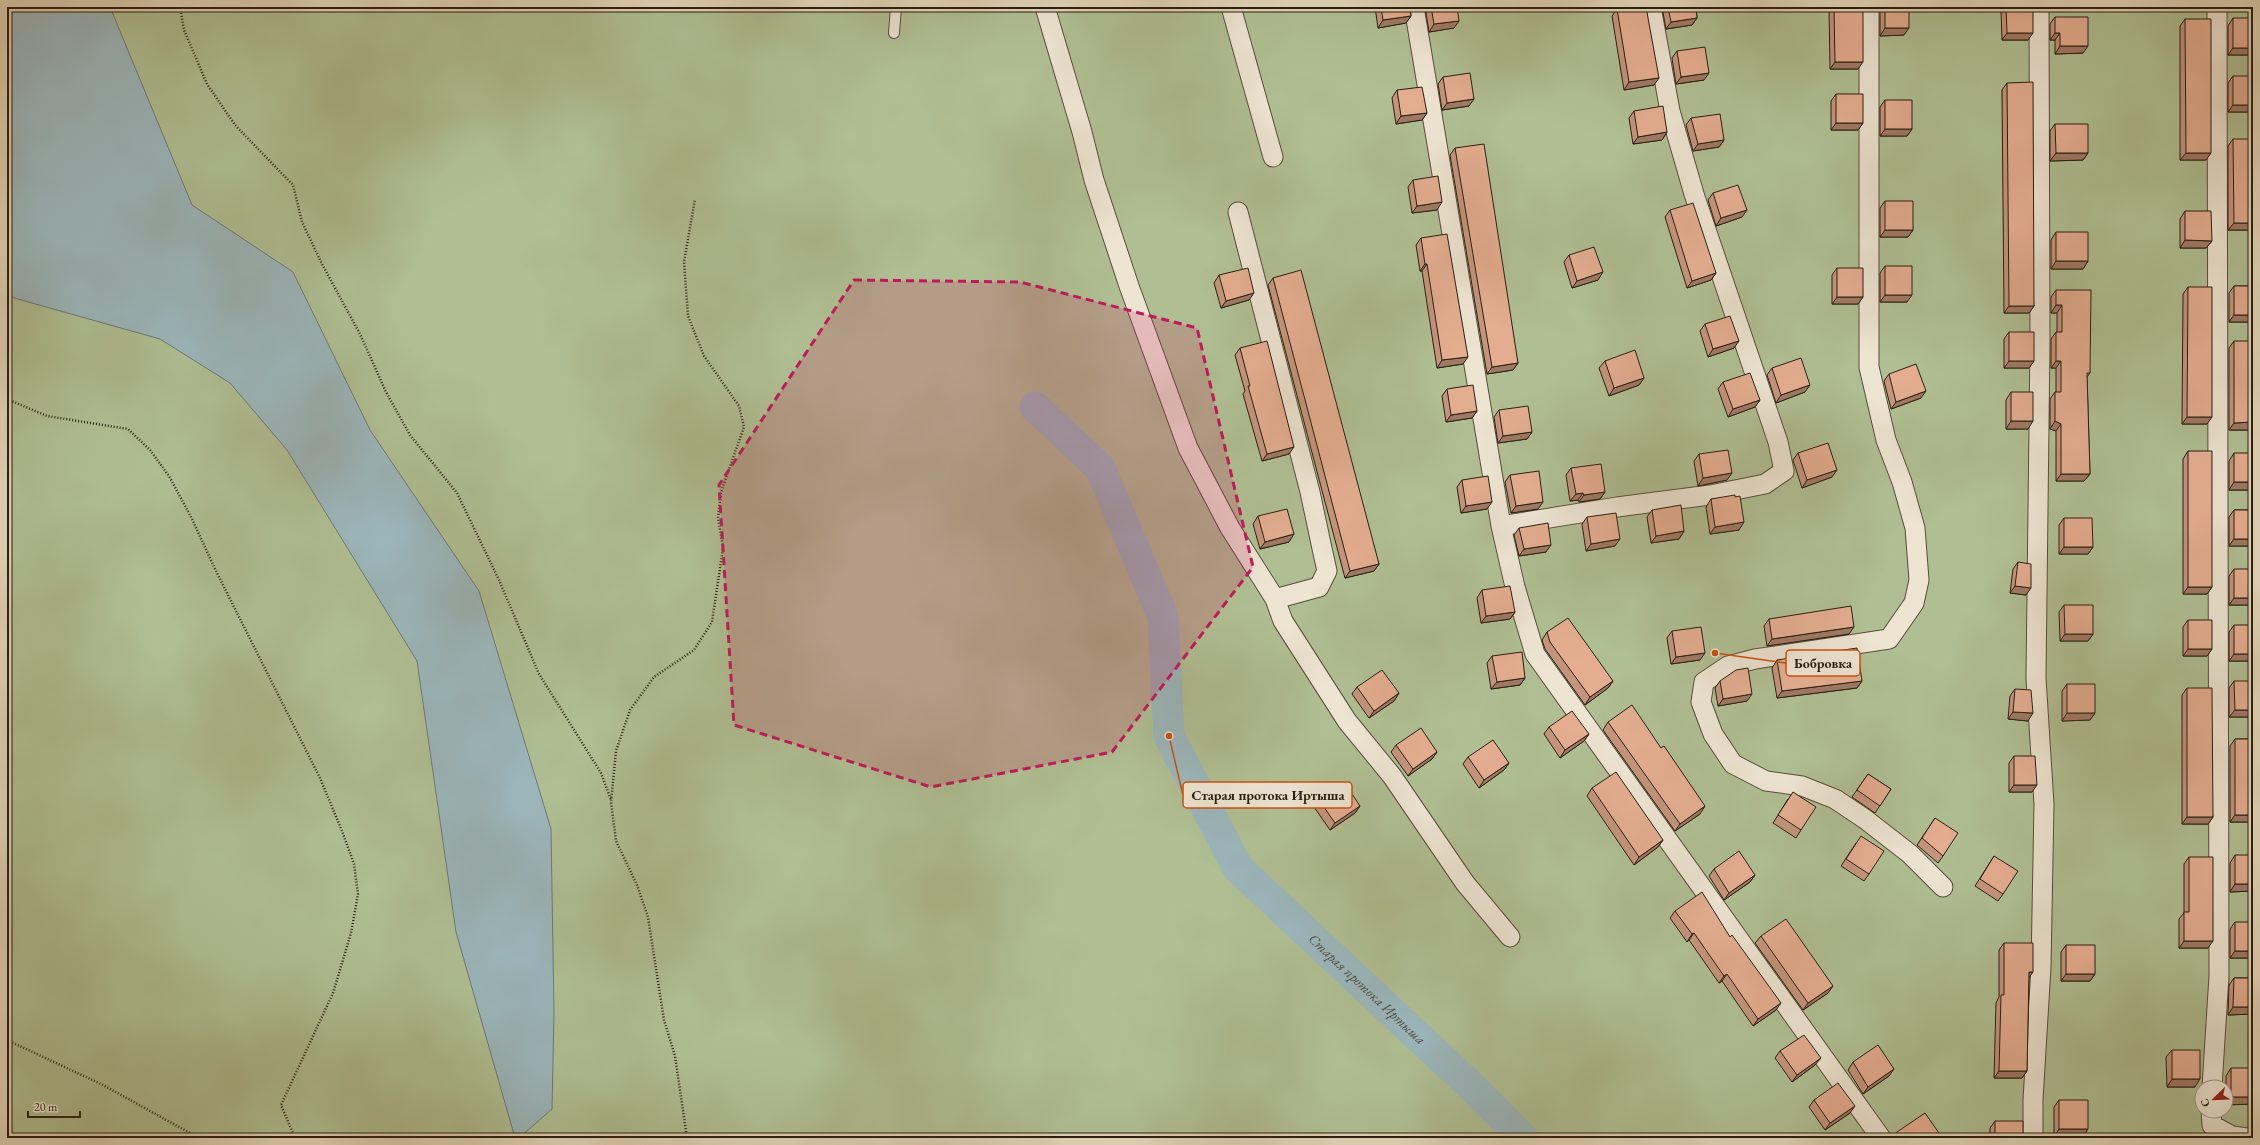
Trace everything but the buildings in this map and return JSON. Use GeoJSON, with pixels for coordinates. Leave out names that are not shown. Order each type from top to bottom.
{"type":"FeatureCollection","features":[{"type":"Feature","properties":{"kind":"street"},"geometry":{"type":"LineString","coordinates":[[1045,7],[1082,132],[1094,180],[1129,286],[1188,448],[1230,528],[1275,599],[1283,621],[1347,721],[1392,776],[1465,883],[1510,937]]}},
{"type":"Feature","properties":{"kind":"street"},"geometry":{"type":"LineString","coordinates":[[1230,7],[1273,157]]}},
{"type":"Feature","properties":{"kind":"street"},"geometry":{"type":"LineString","coordinates":[[1414,7],[1501,526],[1515,588],[1535,654],[1881,1138]]}},
{"type":"Feature","properties":{"kind":"street"},"geometry":{"type":"LineString","coordinates":[[1501,526],[1716,494],[1765,484],[1784,471],[1778,442],[1694,194],[1670,110],[1651,7]]}},
{"type":"Feature","properties":{"kind":"street"},"geometry":{"type":"LineString","coordinates":[[1868,7],[1869,367],[1886,440],[1902,482],[1915,528],[1919,580],[1914,603],[1889,639],[1755,659],[1728,666],[1704,682],[1701,702],[1713,734],[1733,764],[1766,781],[1802,786],[1835,799],[1865,819],[1910,854],[1943,887]]}},
{"type":"Feature","properties":{"kind":"street"},"geometry":{"type":"LineString","coordinates":[[2033,1138],[2033,1100],[2041,967],[2044,804],[2036,678],[2040,340],[2039,7]]}},
{"type":"Feature","properties":{"kind":"street"},"geometry":{"type":"LineString","coordinates":[[2213,1079],[2219,976],[2216,7]]}},
{"type":"Feature","properties":{"kind":"street"},"geometry":{"type":"LineString","coordinates":[[1238,212],[1281,387],[1310,492],[1327,572],[1319,587],[1275,599]]}},
{"type":"Feature","properties":{"kind":"street"},"geometry":{"type":"LineString","coordinates":[[2212,1119],[2212,1125],[2232,1136],[2247,1138]]}},
{"type":"Feature","properties":{"kind":"lane"},"geometry":{"type":"LineString","coordinates":[[894,33],[896,7]]}},
{"type":"Feature","properties":{"kind":"path"},"geometry":{"type":"LineString","coordinates":[[180,7],[184,30],[207,84],[235,125],[293,185],[302,222],[322,264],[360,334],[386,392],[410,435],[457,493],[499,580],[539,674],[601,773],[611,802],[616,841],[637,885],[648,917],[664,1020],[675,1056],[688,1138]]}},
{"type":"Feature","properties":{"kind":"path"},"geometry":{"type":"LineString","coordinates":[[611,802],[616,751],[630,710],[654,677],[694,650],[712,622],[723,548],[718,517],[721,492],[744,427],[739,406],[704,356],[688,316],[684,262],[695,199]]}},
{"type":"Feature","properties":{"kind":"path"},"geometry":{"type":"LineString","coordinates":[[7,398],[47,416],[128,428],[150,450],[169,476],[191,518],[222,585],[320,778],[342,831],[354,864],[358,894],[351,933],[333,993],[281,1105],[295,1138]]}},
{"type":"Feature","properties":{"kind":"path"},"geometry":{"type":"LineString","coordinates":[[7,1040],[103,1085],[199,1138]]}},
{"type":"Feature","properties":{"kind":"highlighted area"},"geometry":{"type":"Polygon","coordinates":[[[854,280],[1020,282],[1197,328],[1253,567],[1112,752],[931,787],[734,725],[719,485],[854,280]]]}},
{"type":"Feature","properties":{"kind":"green space"},"geometry":{"type":"Polygon","coordinates":[[[7,7],[2253,7],[2253,1138],[7,1138],[7,7]]]}},
{"type":"Feature","properties":{"kind":"water"},"geometry":{"type":"Polygon","coordinates":[[[7,7],[110,7],[192,205],[293,272],[370,430],[479,591],[551,829],[554,1012],[552,1109],[519,1138],[515,1138],[456,932],[417,661],[287,450],[230,383],[160,339],[7,296],[7,7]]]}},
{"type":"Feature","properties":{"kind":"waterway","name":"Старая протока Иртыша"},"geometry":{"type":"LineString","coordinates":[[1035,407],[1100,468],[1163,617],[1169,736],[1238,868],[1472,1087],[1523,1138]]}},
{"type":"Feature","properties":{"kind":"place","name":"Бобровка"},"geometry":{"type":"Point","coordinates":[1715,653]}},
{"type":"Feature","properties":{"kind":"place","name":"Старая протока Иртыша"},"geometry":{"type":"Point","coordinates":[1169,736]}}]}
